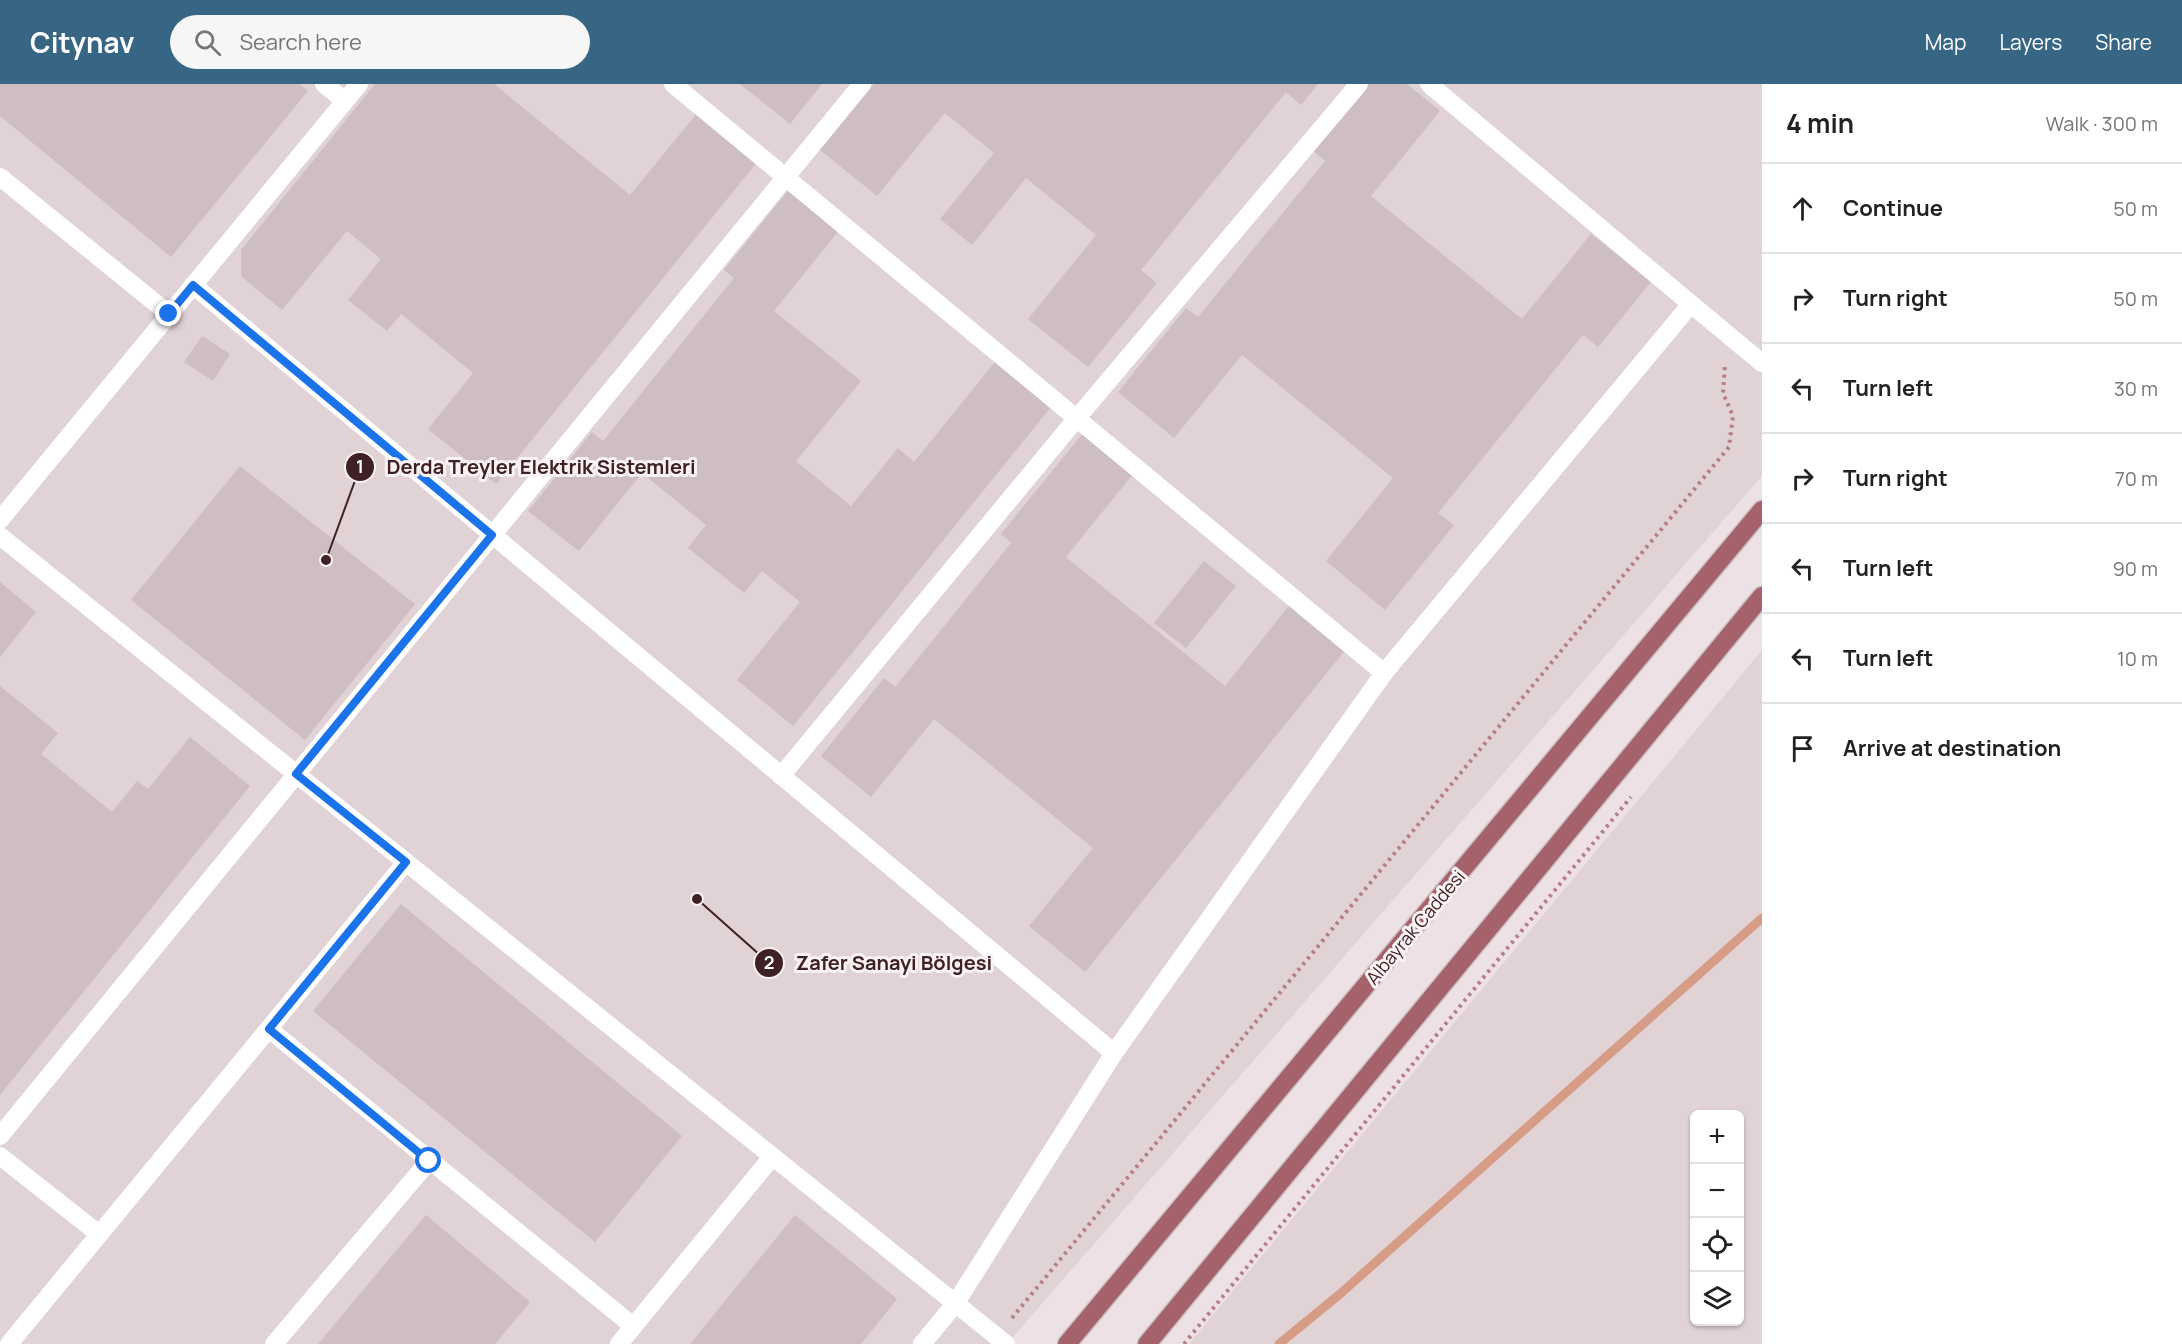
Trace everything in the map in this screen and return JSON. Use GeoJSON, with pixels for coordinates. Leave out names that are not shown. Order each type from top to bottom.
{"type":"FeatureCollection","features":[{"type":"Feature","properties":{"kind":"main road","name":"Albayrak Caddesi"},"geometry":{"type":"LineString","coordinates":[[1067,1344],[1762,510]]}},
{"type":"Feature","properties":{"kind":"main road"},"geometry":{"type":"LineString","coordinates":[[1147,1344],[1762,596]]}},
{"type":"Feature","properties":{"kind":"street"},"geometry":{"type":"LineString","coordinates":[[324,84],[345,101]]}},
{"type":"Feature","properties":{"kind":"street"},"geometry":{"type":"LineString","coordinates":[[0,520],[359,84]]}},
{"type":"Feature","properties":{"kind":"street"},"geometry":{"type":"LineString","coordinates":[[673,84],[1384,673]]}},
{"type":"Feature","properties":{"kind":"street"},"geometry":{"type":"LineString","coordinates":[[0,1136],[862,84]]}},
{"type":"Feature","properties":{"kind":"street"},"geometry":{"type":"LineString","coordinates":[[781,776],[1077,418],[1359,84]]}},
{"type":"Feature","properties":{"kind":"street"},"geometry":{"type":"LineString","coordinates":[[1429,84],[1762,363]]}},
{"type":"Feature","properties":{"kind":"street"},"geometry":{"type":"LineString","coordinates":[[0,177],[169,314]]}},
{"type":"Feature","properties":{"kind":"street"},"geometry":{"type":"LineString","coordinates":[[193,285],[1114,1053]]}},
{"type":"Feature","properties":{"kind":"street"},"geometry":{"type":"LineString","coordinates":[[922,1344],[955,1304],[1114,1053],[1384,673],[1691,304]]}},
{"type":"Feature","properties":{"kind":"street"},"geometry":{"type":"LineString","coordinates":[[0,536],[1001,1340]]}},
{"type":"Feature","properties":{"kind":"street"},"geometry":{"type":"LineString","coordinates":[[9,1344],[406,862]]}},
{"type":"Feature","properties":{"kind":"street"},"geometry":{"type":"LineString","coordinates":[[269,1029],[633,1326]]}},
{"type":"Feature","properties":{"kind":"street"},"geometry":{"type":"LineString","coordinates":[[0,1156],[99,1234]]}},
{"type":"Feature","properties":{"kind":"street"},"geometry":{"type":"LineString","coordinates":[[619,1344],[772,1157]]}},
{"type":"Feature","properties":{"kind":"street"},"geometry":{"type":"LineString","coordinates":[[274,1344],[429,1161]]}},
{"type":"Feature","properties":{"kind":"path"},"geometry":{"type":"LineString","coordinates":[[1001,1340],[1729,447],[1733,416],[1723,393],[1726,333]]}},
{"type":"Feature","properties":{"kind":"path"},"geometry":{"type":"LineString","coordinates":[[1184,1344],[1634,794]]}},
{"type":"Feature","properties":{"kind":"shaded area"},"geometry":{"type":"Polygon","coordinates":[[[0,84],[1762,84],[1762,476],[1007,1344],[0,1344],[0,84]]]}},
{"type":"Feature","properties":{"kind":"shaded area"},"geometry":{"type":"Polygon","coordinates":[[[1762,650],[1762,1344],[1189,1344],[1762,650]]]}},
{"type":"Feature","properties":{"kind":"building"},"geometry":{"type":"Polygon","coordinates":[[[0,84],[299,84],[308,91],[171,257],[0,116],[0,84]]]}},
{"type":"Feature","properties":{"kind":"building"},"geometry":{"type":"Polygon","coordinates":[[[375,84],[494,84],[630,195],[698,112],[758,161],[496,484],[428,429],[473,373],[401,314],[387,331],[348,300],[381,259],[347,231],[282,310],[241,276],[241,250],[375,84]]]}},
{"type":"Feature","properties":{"kind":"building"},"geometry":{"type":"Polygon","coordinates":[[[740,84],[822,84],[790,124],[740,84]]]}},
{"type":"Feature","properties":{"kind":"building"},"geometry":{"type":"Polygon","coordinates":[[[874,84],[1318,84],[1301,105],[1286,92],[1141,270],[1157,283],[1088,367],[1028,319],[1096,235],[1026,178],[972,245],[940,219],[994,153],[945,113],[877,196],[820,150],[874,84]]]}},
{"type":"Feature","properties":{"kind":"building"},"geometry":{"type":"Polygon","coordinates":[[[1368,84],[1407,84],[1440,111],[1371,196],[1522,319],[1591,234],[1651,282],[1598,347],[1583,335],[1438,513],[1454,525],[1385,610],[1326,561],[1393,478],[1242,355],[1174,438],[1118,392],[1186,308],[1198,317],[1325,161],[1313,151],[1368,84]]]}},
{"type":"Feature","properties":{"kind":"building"},"geometry":{"type":"Polygon","coordinates":[[[791,187],[841,228],[774,311],[861,381],[796,461],[851,506],[898,448],[914,462],[999,357],[1055,402],[793,726],[737,680],[800,602],[762,571],[744,593],[688,548],[706,525],[642,473],[579,551],[528,511],[592,432],[603,441],[734,278],[724,270],[791,187]]]}},
{"type":"Feature","properties":{"kind":"building"},"geometry":{"type":"Polygon","coordinates":[[[202,336],[230,354],[213,381],[184,362],[202,336]]]}},
{"type":"Feature","properties":{"kind":"building"},"geometry":{"type":"Polygon","coordinates":[[[1083,433],[1133,474],[1066,557],[1225,686],[1291,603],[1347,648],[1085,972],[1029,926],[1093,848],[934,719],[871,797],[821,756],[884,678],[895,687],[1011,543],[1001,534],[1083,433]]]}},
{"type":"Feature","properties":{"kind":"building"},"geometry":{"type":"Polygon","coordinates":[[[240,466],[415,604],[305,740],[131,600],[240,466]]]}},
{"type":"Feature","properties":{"kind":"building"},"geometry":{"type":"Polygon","coordinates":[[[1204,561],[1236,586],[1186,648],[1154,623],[1204,561]]]}},
{"type":"Feature","properties":{"kind":"building"},"geometry":{"type":"Polygon","coordinates":[[[0,582],[36,612],[0,657],[0,582]]]}},
{"type":"Feature","properties":{"kind":"building"},"geometry":{"type":"Polygon","coordinates":[[[0,686],[58,733],[41,754],[112,812],[137,781],[148,789],[190,737],[250,786],[0,1095],[0,686]]]}},
{"type":"Feature","properties":{"kind":"building"},"geometry":{"type":"Polygon","coordinates":[[[401,904],[682,1136],[595,1242],[313,1011],[401,904]]]}},
{"type":"Feature","properties":{"kind":"building"},"geometry":{"type":"Polygon","coordinates":[[[426,1215],[530,1302],[495,1344],[318,1344],[426,1215]]]}},
{"type":"Feature","properties":{"kind":"building"},"geometry":{"type":"Polygon","coordinates":[[[795,1215],[897,1299],[861,1344],[690,1344],[795,1215]]]}},
{"type":"Feature","properties":{"kind":"waterway"},"geometry":{"type":"LineString","coordinates":[[1279,1344],[1340,1294],[1762,918]]}},
{"type":"Feature","properties":{"kind":"place","name":"Derda Treyler Elektrik Sistemleri"},"geometry":{"type":"Point","coordinates":[326,560]}},
{"type":"Feature","properties":{"kind":"place","name":"Zafer Sanayi Bölgesi"},"geometry":{"type":"Point","coordinates":[697,899]}},
{"type":"Feature","properties":{"kind":"route"},"geometry":{"type":"LineString","coordinates":[[169,314],[193,285],[492,535],[296,774],[406,862],[269,1029],[429,1161]]}}]}
